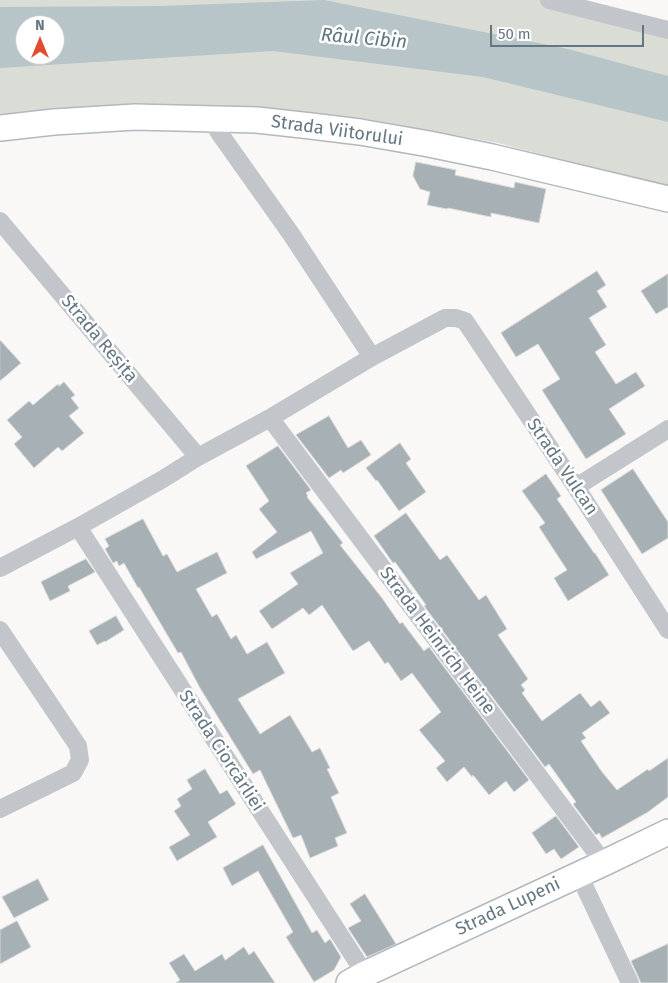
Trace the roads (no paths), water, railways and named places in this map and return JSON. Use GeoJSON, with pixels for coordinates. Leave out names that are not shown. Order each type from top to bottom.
{"type":"FeatureCollection","features":[{"type":"Feature","properties":{"kind":"street"},"geometry":{"type":"LineString","coordinates":[[549,0],[668,30]]}},
{"type":"Feature","properties":{"kind":"street","name":"Strada Viitorului"},"geometry":{"type":"LineString","coordinates":[[0,128],[54,122],[135,118],[257,120],[398,138],[492,157],[668,199]]}},
{"type":"Feature","properties":{"kind":"street"},"geometry":{"type":"LineString","coordinates":[[0,568],[163,479],[372,357],[291,234],[211,119]]}},
{"type":"Feature","properties":{"kind":"street","name":"Strada Reșița"},"geometry":{"type":"LineString","coordinates":[[0,221],[198,457]]}},
{"type":"Feature","properties":{"kind":"street","name":"Strada Vulcan"},"geometry":{"type":"LineString","coordinates":[[372,357],[445,318],[456,318],[465,322],[576,487],[668,630]]}},
{"type":"Feature","properties":{"kind":"street","name":"Strada Heinrich Heine"},"geometry":{"type":"LineString","coordinates":[[270,418],[604,864]]}},
{"type":"Feature","properties":{"kind":"street"},"geometry":{"type":"LineString","coordinates":[[576,487],[668,430]]}},
{"type":"Feature","properties":{"kind":"street","name":"Strada Ciorcârliei"},"geometry":{"type":"LineString","coordinates":[[78,527],[357,978]]}},
{"type":"Feature","properties":{"kind":"street"},"geometry":{"type":"LineString","coordinates":[[0,630],[78,746],[80,760],[73,773],[0,809]]}},
{"type":"Feature","properties":{"kind":"street","name":"Strada Lupeni"},"geometry":{"type":"LineString","coordinates":[[357,978],[604,864],[668,832]]}},
{"type":"Feature","properties":{"kind":"street"},"geometry":{"type":"LineString","coordinates":[[579,875],[630,983]]}},
{"type":"Feature","properties":{"kind":"water","name":"Râul Cibin"},"geometry":{"type":"Polygon","coordinates":[[[324,0],[568,49],[668,76],[668,122],[483,77],[273,51],[65,64],[65,15],[15,15],[15,65],[48,65],[0,68],[0,7],[161,6],[324,0]]]}}]}
